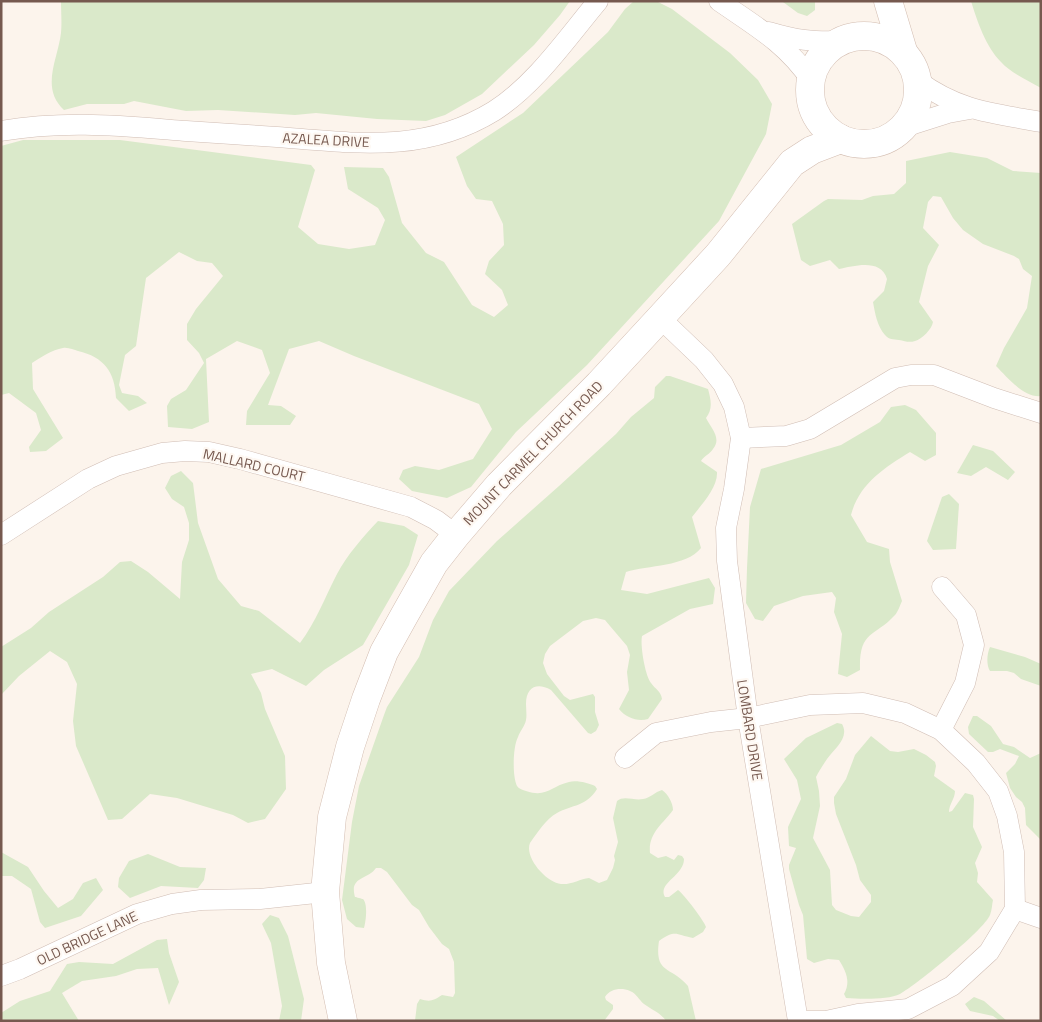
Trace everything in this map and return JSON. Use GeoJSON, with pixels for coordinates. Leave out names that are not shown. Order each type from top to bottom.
{"type":"FeatureCollection","features":[{"type":"Feature","properties":{"kind":"main road"},"geometry":{"type":"LineString","coordinates":[[848,38],[873,36],[889,42],[903,52],[913,65],[918,81],[918,98],[913,114],[904,127],[890,138],[874,143],[858,144],[841,139],[827,129],[816,115],[811,89],[816,64],[826,50],[848,38],[868,22],[879,1]]}},
{"type":"Feature","properties":{"kind":"main road"},"geometry":{"type":"LineString","coordinates":[[888,1],[903,52]]}},
{"type":"Feature","properties":{"kind":"main road","name":"MOUNT CARMEL CHURCH ROAD"},"geometry":{"type":"LineString","coordinates":[[792,163],[807,119],[811,89]]}},
{"type":"Feature","properties":{"kind":"main road","name":"MOUNT CARMEL CHURCH ROAD"},"geometry":{"type":"LineString","coordinates":[[343,1021],[331,963],[324,892],[332,817],[350,747],[366,699],[384,652],[404,616],[434,563],[456,535],[499,485],[599,384],[718,254],[792,163],[812,150],[841,139]]}},
{"type":"Feature","properties":{"kind":"street","name":"AZALEA DRIVE"},"geometry":{"type":"LineString","coordinates":[[1,131],[28,126],[70,123],[344,142],[389,144],[426,139],[453,132],[474,122],[496,110],[515,95],[534,77],[598,1]]}},
{"type":"Feature","properties":{"kind":"street"},"geometry":{"type":"LineString","coordinates":[[718,1],[764,31],[790,54],[802,67],[811,89]]}},
{"type":"Feature","properties":{"kind":"street"},"geometry":{"type":"LineString","coordinates":[[764,31],[816,42],[848,38]]}},
{"type":"Feature","properties":{"kind":"street"},"geometry":{"type":"LineString","coordinates":[[918,81],[948,100],[970,109],[1041,122]]}},
{"type":"Feature","properties":{"kind":"street"},"geometry":{"type":"LineString","coordinates":[[904,127],[945,113],[970,109]]}},
{"type":"Feature","properties":{"kind":"street"},"geometry":{"type":"LineString","coordinates":[[660,318],[704,360],[723,384],[734,407],[741,438],[786,436],[810,429],[895,378],[911,375],[934,375],[994,398],[1041,413]]}},
{"type":"Feature","properties":{"kind":"street","name":"LOMBARD DRIVE"},"geometry":{"type":"LineString","coordinates":[[741,438],[726,528],[727,561],[748,718],[798,1021]]}},
{"type":"Feature","properties":{"kind":"street","name":"MALLARD COURT"},"geometry":{"type":"LineString","coordinates":[[1,535],[88,479],[116,466],[162,453],[185,450],[209,452],[240,459],[411,508],[436,520],[456,535]]}},
{"type":"Feature","properties":{"kind":"street"},"geometry":{"type":"LineString","coordinates":[[941,730],[965,684],[974,645],[966,615],[942,588]]}},
{"type":"Feature","properties":{"kind":"street"},"geometry":{"type":"LineString","coordinates":[[625,758],[656,733],[810,706],[863,703],[905,713],[941,730],[976,763],[998,790],[1007,816],[1014,852],[1016,909],[989,952],[952,986],[909,1015],[858,1014],[826,1021],[798,1021]]}},
{"type":"Feature","properties":{"kind":"street","name":"OLD BRIDGE LANE"},"geometry":{"type":"LineString","coordinates":[[1,976],[20,969],[137,914],[172,904],[201,900],[260,899],[324,892]]}},
{"type":"Feature","properties":{"kind":"street"},"geometry":{"type":"LineString","coordinates":[[1016,909],[1041,918]]}},
{"type":"Feature","properties":{"kind":"green space"},"geometry":{"type":"Polygon","coordinates":[[[61,1],[570,1],[534,45],[482,94],[445,115],[426,121],[377,119],[316,113],[295,115],[218,110],[186,111],[134,101],[124,104],[87,104],[64,110],[53,92],[52,83],[52,73],[61,33],[61,1]]]}},
{"type":"Feature","properties":{"kind":"green space"},"geometry":{"type":"Polygon","coordinates":[[[634,1],[656,1],[672,9],[730,53],[758,80],[772,104],[766,134],[719,221],[587,365],[516,432],[471,487],[447,498],[412,491],[399,479],[403,470],[415,466],[439,470],[473,459],[492,429],[479,404],[319,341],[289,349],[268,405],[281,406],[296,416],[290,425],[246,425],[247,411],[270,373],[262,350],[237,341],[206,359],[209,422],[192,429],[168,427],[167,406],[171,399],[186,390],[204,363],[199,353],[187,340],[187,324],[196,309],[223,276],[212,263],[197,261],[179,252],[146,278],[136,346],[125,355],[119,385],[122,393],[138,396],[147,403],[129,411],[116,398],[110,373],[95,357],[69,348],[55,350],[32,363],[33,389],[63,438],[46,451],[30,452],[29,447],[41,430],[36,413],[9,393],[1,395],[1,146],[23,140],[120,140],[311,165],[315,170],[298,227],[318,244],[349,249],[375,245],[385,220],[378,208],[348,189],[344,167],[383,168],[389,177],[402,223],[426,253],[444,262],[472,305],[494,317],[508,305],[502,290],[485,274],[489,261],[504,245],[503,224],[492,201],[476,199],[467,186],[456,157],[523,113],[608,32],[625,9],[634,1]]]}},
{"type":"Feature","properties":{"kind":"green space"},"geometry":{"type":"Polygon","coordinates":[[[765,1],[815,1],[815,10],[807,16],[798,13],[783,2],[765,1]]]}},
{"type":"Feature","properties":{"kind":"green space"},"geometry":{"type":"Polygon","coordinates":[[[971,1],[1041,1],[1041,88],[1010,70],[996,56],[983,33],[971,1]]]}},
{"type":"Feature","properties":{"kind":"green space"},"geometry":{"type":"Polygon","coordinates":[[[950,152],[987,158],[1013,171],[1041,173],[1041,396],[1028,394],[1022,390],[996,366],[1027,308],[1032,276],[1023,269],[1019,259],[983,244],[963,230],[953,218],[941,197],[933,196],[928,202],[923,228],[939,245],[928,266],[919,302],[933,322],[929,331],[918,340],[909,342],[890,339],[880,328],[873,302],[884,291],[887,279],[884,272],[879,268],[866,265],[839,269],[830,260],[810,266],[801,260],[792,224],[828,199],[862,200],[873,196],[894,194],[906,183],[906,161],[950,152]]]}},
{"type":"Feature","properties":{"kind":"green space"},"geometry":{"type":"Polygon","coordinates":[[[666,376],[708,389],[711,404],[706,418],[715,433],[716,441],[712,451],[701,461],[717,472],[717,478],[708,496],[692,517],[701,548],[686,559],[626,572],[621,590],[647,594],[709,578],[715,588],[713,604],[690,609],[642,636],[642,653],[647,674],[662,699],[648,719],[632,718],[625,715],[619,709],[629,690],[627,672],[630,655],[627,646],[605,620],[596,618],[583,621],[550,646],[545,654],[543,663],[547,674],[564,696],[570,700],[593,694],[599,725],[596,731],[591,734],[588,733],[551,690],[541,686],[533,688],[526,698],[526,720],[516,741],[514,768],[517,786],[533,793],[544,792],[572,781],[589,784],[597,789],[589,799],[563,810],[549,819],[530,843],[530,856],[533,862],[543,875],[555,883],[568,884],[589,878],[599,883],[607,880],[613,868],[618,842],[613,818],[617,801],[623,798],[646,798],[662,790],[668,796],[673,810],[654,834],[651,840],[650,853],[658,858],[666,856],[674,860],[678,855],[682,856],[684,859],[683,865],[667,883],[664,892],[665,897],[669,897],[678,890],[694,908],[706,927],[703,932],[693,938],[676,934],[665,937],[659,941],[658,952],[662,965],[688,986],[696,1021],[666,1021],[632,992],[619,989],[610,992],[605,997],[613,1005],[613,1009],[604,1021],[415,1021],[417,1004],[420,999],[431,1000],[442,995],[453,997],[455,993],[454,962],[449,949],[442,944],[419,910],[412,905],[387,872],[381,868],[376,868],[373,872],[360,879],[355,885],[355,897],[363,899],[366,905],[364,928],[356,927],[347,919],[342,900],[352,822],[359,786],[387,707],[419,657],[433,620],[449,591],[497,541],[654,398],[655,387],[666,376]]]}},
{"type":"Feature","properties":{"kind":"green space"},"geometry":{"type":"Polygon","coordinates":[[[905,405],[916,410],[936,433],[936,455],[925,461],[910,452],[874,478],[860,494],[855,504],[851,515],[867,542],[889,549],[890,562],[902,601],[895,615],[865,641],[860,657],[860,670],[847,677],[838,674],[842,634],[834,612],[836,598],[832,592],[803,596],[774,606],[763,621],[755,619],[746,603],[750,507],[761,469],[841,445],[880,422],[891,407],[905,405]]]}},
{"type":"Feature","properties":{"kind":"green space"},"geometry":{"type":"Polygon","coordinates":[[[973,445],[993,451],[1015,472],[1008,480],[986,467],[971,476],[957,473],[973,445]]]}},
{"type":"Feature","properties":{"kind":"green space"},"geometry":{"type":"Polygon","coordinates":[[[181,471],[193,483],[198,523],[218,579],[241,606],[259,611],[300,643],[316,618],[341,567],[378,521],[404,526],[418,535],[409,565],[363,645],[324,670],[306,686],[272,669],[251,674],[261,693],[265,709],[285,756],[286,789],[265,819],[248,823],[233,815],[177,798],[150,794],[122,819],[108,820],[76,746],[73,721],[77,684],[67,662],[50,651],[19,676],[1,695],[1,647],[31,628],[49,612],[103,577],[120,562],[131,561],[148,572],[180,599],[182,562],[189,540],[189,523],[184,507],[172,499],[165,488],[171,476],[181,471]]]}},
{"type":"Feature","properties":{"kind":"green space"},"geometry":{"type":"Polygon","coordinates":[[[949,494],[959,504],[956,549],[933,550],[927,541],[942,497],[949,494]]]}},
{"type":"Feature","properties":{"kind":"green space"},"geometry":{"type":"Polygon","coordinates":[[[990,647],[1025,657],[1041,664],[1041,686],[1021,679],[1014,673],[990,671],[987,659],[990,647]]]}},
{"type":"Feature","properties":{"kind":"green space"},"geometry":{"type":"Polygon","coordinates":[[[973,716],[977,716],[991,726],[1003,744],[1014,747],[1030,758],[1041,753],[1041,840],[1026,825],[1025,808],[1010,788],[1006,773],[1015,764],[1019,756],[1000,749],[988,752],[969,734],[968,727],[973,716]]]}},
{"type":"Feature","properties":{"kind":"green space"},"geometry":{"type":"Polygon","coordinates":[[[837,723],[842,724],[844,729],[843,739],[816,777],[820,806],[813,838],[830,870],[832,905],[836,910],[859,917],[871,902],[871,895],[860,880],[836,814],[834,797],[846,779],[855,755],[871,736],[890,751],[898,752],[914,749],[935,762],[934,776],[955,791],[949,812],[952,811],[965,793],[973,795],[974,799],[973,827],[982,847],[975,863],[978,873],[977,882],[993,900],[990,915],[976,932],[934,969],[908,989],[895,996],[866,999],[846,998],[844,994],[847,977],[839,960],[828,959],[814,963],[807,959],[803,915],[789,869],[796,848],[789,846],[788,827],[801,799],[797,780],[784,759],[806,738],[837,723]]]}},
{"type":"Feature","properties":{"kind":"green space"},"geometry":{"type":"Polygon","coordinates":[[[1,852],[28,867],[58,908],[73,899],[83,883],[96,878],[103,890],[81,916],[45,928],[40,922],[31,889],[12,876],[1,876],[1,852]]]}},
{"type":"Feature","properties":{"kind":"green space"},"geometry":{"type":"Polygon","coordinates":[[[148,854],[180,867],[206,868],[204,880],[198,888],[161,886],[130,898],[118,887],[119,878],[129,861],[148,854]]]}},
{"type":"Feature","properties":{"kind":"green space"},"geometry":{"type":"Polygon","coordinates":[[[270,915],[279,918],[288,936],[304,999],[301,1021],[279,1021],[282,1006],[271,943],[262,924],[270,915]]]}},
{"type":"Feature","properties":{"kind":"green space"},"geometry":{"type":"Polygon","coordinates":[[[167,939],[169,953],[179,982],[169,1005],[158,968],[137,969],[116,976],[82,981],[62,993],[79,1021],[1,1021],[1,1013],[20,1001],[50,991],[67,964],[79,962],[113,964],[157,940],[167,939]]]}},
{"type":"Feature","properties":{"kind":"green space"},"geometry":{"type":"Polygon","coordinates":[[[974,997],[984,1001],[1007,1021],[1000,1021],[993,1016],[970,1011],[965,1004],[974,997]]]}}]}
